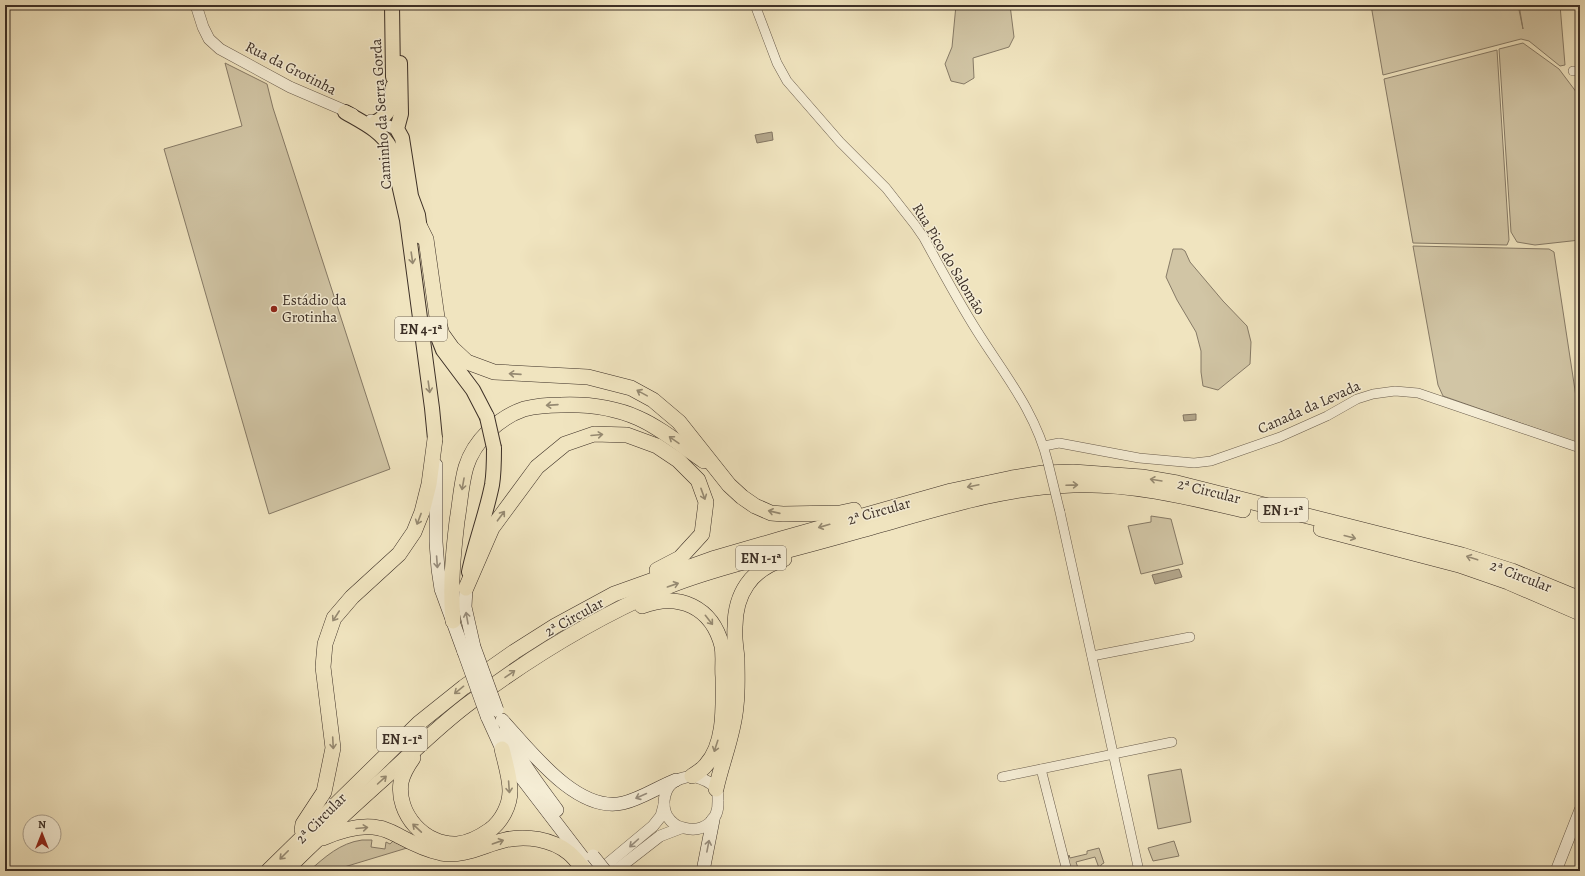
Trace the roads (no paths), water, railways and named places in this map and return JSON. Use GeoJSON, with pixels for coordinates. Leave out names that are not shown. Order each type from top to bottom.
{"type":"FeatureCollection","features":[{"type":"Feature","properties":{"kind":"highway"},"geometry":{"type":"LineString","coordinates":[[415,220],[426,239],[437,317],[442,334],[452,348],[467,362],[494,372],[588,377],[631,388],[653,400],[679,422],[729,485],[742,497],[755,506],[771,512],[783,514],[840,512],[929,497]]}},
{"type":"Feature","properties":{"kind":"highway"},"geometry":{"type":"LineString","coordinates":[[453,621],[451,581],[452,560],[466,468],[480,441],[496,426],[508,418],[524,409],[550,405],[577,404],[603,407],[638,418],[650,424],[718,470]]}},
{"type":"Feature","properties":{"kind":"highway"},"geometry":{"type":"LineString","coordinates":[[466,588],[492,528],[537,467],[565,444],[594,434],[627,435],[657,446],[678,460],[698,480],[706,502],[702,534],[680,558],[614,594]]}},
{"type":"Feature","properties":{"kind":"highway"},"geometry":{"type":"LineString","coordinates":[[435,439],[429,484],[422,512],[414,532],[399,554],[352,597],[334,618],[325,644],[323,667],[333,748],[324,792],[303,824],[306,841],[337,832],[362,828],[379,828],[420,847],[441,853],[459,854],[505,840],[521,838],[539,839],[554,844],[589,865]]}},
{"type":"Feature","properties":{"kind":"highway","name":"2ª Circular"},"geometry":{"type":"LineString","coordinates":[[285,871],[306,841],[419,723],[464,687],[514,652],[555,626],[614,594],[712,559],[929,497],[1012,478],[1043,473],[1072,472],[1149,478],[1177,483],[1462,555],[1512,571],[1580,599]]}},
{"type":"Feature","properties":{"kind":"highway","name":"2ª Circular"},"geometry":{"type":"LineString","coordinates":[[268,871],[306,841],[470,702],[525,664],[625,606],[664,588],[717,570],[941,508],[1006,492],[1073,485],[1104,486],[1143,490],[1189,497],[1459,565],[1508,582],[1580,613]]}},
{"type":"Feature","properties":{"kind":"highway"},"geometry":{"type":"LineString","coordinates":[[716,789],[736,707],[737,657],[734,627],[736,608],[741,594],[749,582],[757,573],[772,563],[901,524],[916,516]]}},
{"type":"Feature","properties":{"kind":"highway"},"geometry":{"type":"LineString","coordinates":[[588,627],[650,603],[664,600],[680,600],[702,612],[711,621],[722,646],[724,659],[722,676],[724,706],[721,729],[715,751],[707,764],[692,776]]}},
{"type":"Feature","properties":{"kind":"highway"},"geometry":{"type":"LineString","coordinates":[[435,732],[405,770],[401,782],[401,794],[403,804],[409,818],[416,828],[428,836],[447,843],[456,844],[468,842],[482,836],[495,827],[507,808],[510,791],[502,749]]}},
{"type":"Feature","properties":{"kind":"main road","name":"Caminho da Serra Gorda"},"geometry":{"type":"LineString","coordinates":[[392,5],[397,130],[415,220]]}},
{"type":"Feature","properties":{"kind":"main road","name":"Caminho da Serra Gorda"},"geometry":{"type":"LineString","coordinates":[[395,5],[415,220]]}},
{"type":"Feature","properties":{"kind":"main road"},"geometry":{"type":"LineString","coordinates":[[397,130],[401,114],[400,63]]}},
{"type":"Feature","properties":{"kind":"main road"},"geometry":{"type":"LineString","coordinates":[[376,122],[389,110],[394,81]]}},
{"type":"Feature","properties":{"kind":"main road"},"geometry":{"type":"LineString","coordinates":[[345,112],[377,131],[389,144],[415,220]]}},
{"type":"Feature","properties":{"kind":"main road","name":"EN 4-1ª"},"geometry":{"type":"LineString","coordinates":[[415,220],[431,316],[442,350],[473,390],[487,417],[494,448],[492,486],[473,551],[466,588],[465,607],[469,649]]}},
{"type":"Feature","properties":{"kind":"main road","name":"EN 4-1ª"},"geometry":{"type":"LineString","coordinates":[[415,220],[435,439],[437,483],[436,542],[441,589],[453,621],[469,649],[495,715],[529,771],[562,818],[589,865]]}},
{"type":"Feature","properties":{"kind":"main road"},"geometry":{"type":"LineString","coordinates":[[495,715],[552,774],[576,793],[588,800],[610,805],[623,803],[640,797],[676,780]]}},
{"type":"Feature","properties":{"kind":"main road","name":"EN 4-1ª"},"geometry":{"type":"LineString","coordinates":[[495,715],[502,749],[521,777],[589,865],[605,871]]}},
{"type":"Feature","properties":{"kind":"main road"},"geometry":{"type":"LineString","coordinates":[[703,871],[714,820]]}},
{"type":"Feature","properties":{"kind":"street","name":"Rua da Grotinha"},"geometry":{"type":"LineString","coordinates":[[196,5],[202,27],[209,40],[220,49],[290,87],[345,112],[397,130]]}},
{"type":"Feature","properties":{"kind":"street","name":"Rua Pico do Salomão"},"geometry":{"type":"LineString","coordinates":[[755,5],[777,63],[787,81],[840,142],[886,188],[915,225],[971,323],[1018,392],[1044,446],[1060,512],[1139,871]]}},
{"type":"Feature","properties":{"kind":"street","name":"Canada da Levada"},"geometry":{"type":"LineString","coordinates":[[1044,446],[1059,443],[1139,458],[1194,462],[1211,461],[1280,437],[1327,416],[1357,399],[1373,394],[1395,391],[1418,393],[1580,448]]}},
{"type":"Feature","properties":{"kind":"street"},"geometry":{"type":"LineString","coordinates":[[1092,656],[1190,637]]}},
{"type":"Feature","properties":{"kind":"street"},"geometry":{"type":"LineString","coordinates":[[1002,777],[1172,742]]}},
{"type":"Feature","properties":{"kind":"street"},"geometry":{"type":"LineString","coordinates":[[1041,769],[1067,871]]}},
{"type":"Feature","properties":{"kind":"street"},"geometry":{"type":"LineString","coordinates":[[600,871],[653,826],[661,816],[667,791],[676,780],[692,776],[708,782],[716,789],[718,806],[714,820],[703,828],[695,830],[681,828],[669,819],[664,805]]}},
{"type":"Feature","properties":{"kind":"street"},"geometry":{"type":"LineString","coordinates":[[1556,871],[1580,810]]}},
{"type":"Feature","properties":{"kind":"street"},"geometry":{"type":"LineString","coordinates":[[615,871],[660,836],[681,828]]}},
{"type":"Feature","properties":{"kind":"place","name":"Estádio da Grotinha"},"geometry":{"type":"Point","coordinates":[274,309]}}]}
